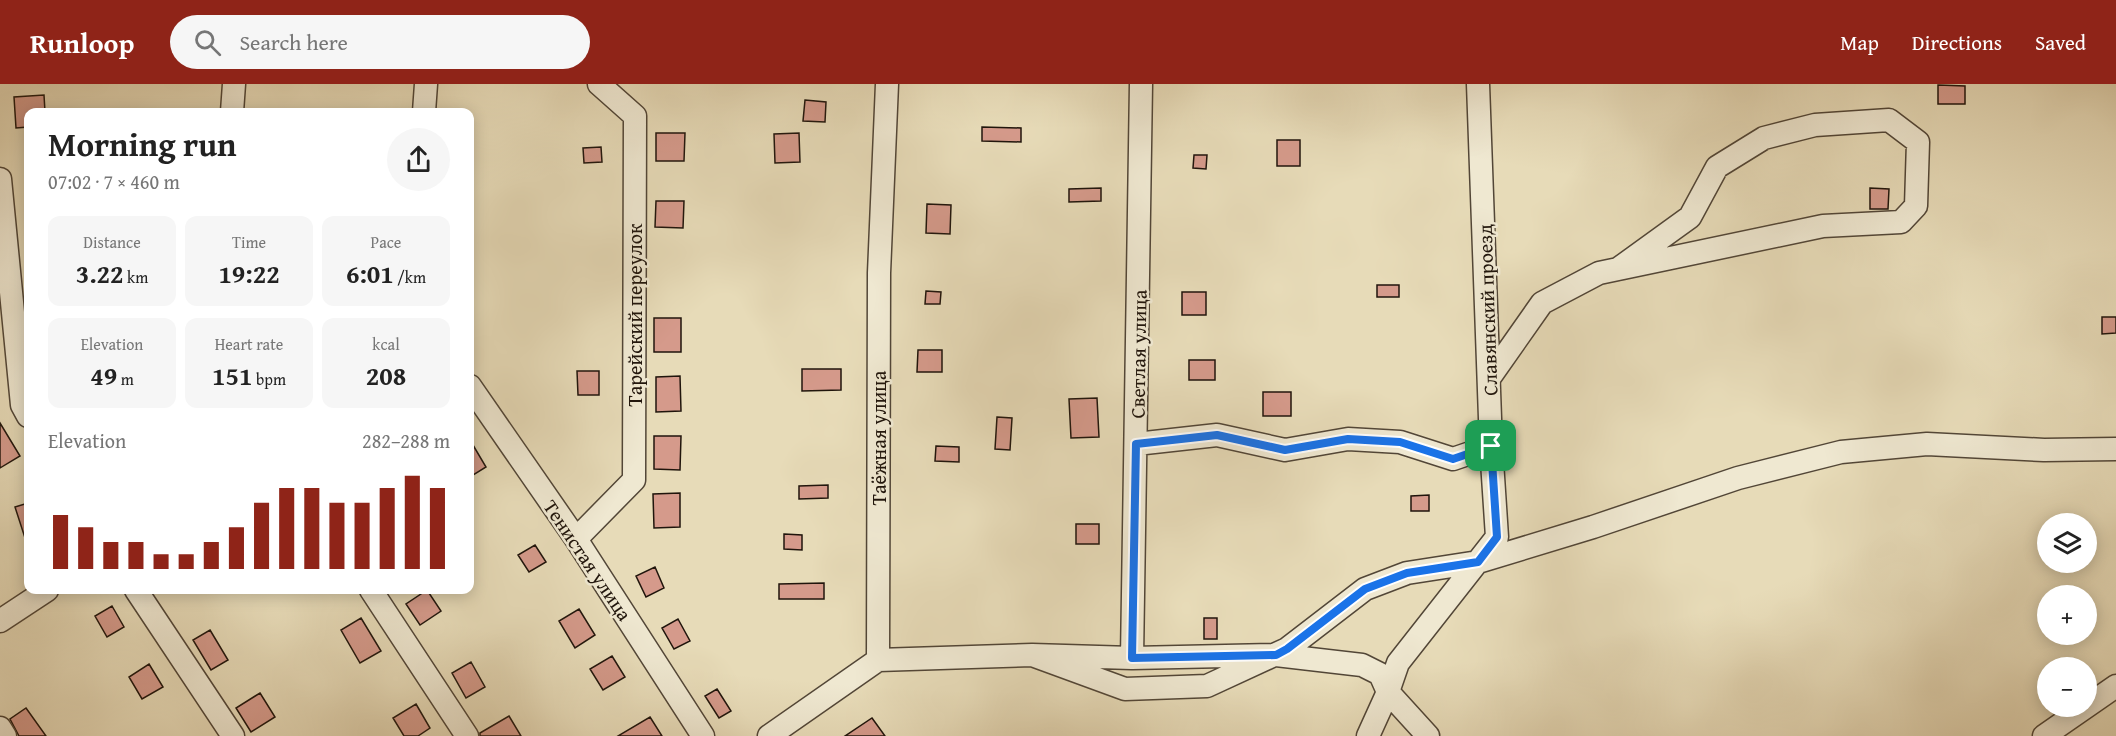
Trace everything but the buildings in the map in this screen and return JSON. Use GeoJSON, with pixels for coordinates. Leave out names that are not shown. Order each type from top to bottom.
{"type":"FeatureCollection","features":[{"type":"Feature","properties":{"kind":"street"},"geometry":{"type":"LineString","coordinates":[[232,108],[234,84]]}},
{"type":"Feature","properties":{"kind":"street"},"geometry":{"type":"LineString","coordinates":[[424,108],[426,84]]}},
{"type":"Feature","properties":{"kind":"street","name":"Тарейский переулок"},"geometry":{"type":"LineString","coordinates":[[576,539],[634,480],[635,116],[599,84]]}},
{"type":"Feature","properties":{"kind":"street","name":"Таёжная улица"},"geometry":{"type":"LineString","coordinates":[[878,660],[879,273],[887,84]]}},
{"type":"Feature","properties":{"kind":"street","name":"Светлая улица"},"geometry":{"type":"LineString","coordinates":[[1132,658],[1141,84]]}},
{"type":"Feature","properties":{"kind":"street","name":"Славянский проезд"},"geometry":{"type":"LineString","coordinates":[[1478,84],[1491,446],[1497,537],[1478,562]]}},
{"type":"Feature","properties":{"kind":"street"},"geometry":{"type":"LineString","coordinates":[[1490,377],[1542,303],[1599,273],[1823,226],[1901,222],[1916,206],[1918,142],[1889,120],[1815,125],[1764,138],[1718,167],[1690,217],[1618,269]]}},
{"type":"Feature","properties":{"kind":"street"},"geometry":{"type":"LineString","coordinates":[[0,179],[24,409]]}},
{"type":"Feature","properties":{"kind":"street","name":"Тенистая улица"},"geometry":{"type":"LineString","coordinates":[[474,392],[576,539],[703,736]]}},
{"type":"Feature","properties":{"kind":"street"},"geometry":{"type":"LineString","coordinates":[[1136,444],[1217,435],[1285,450],[1348,439],[1400,442],[1453,459],[1491,446]]}},
{"type":"Feature","properties":{"kind":"street"},"geometry":{"type":"LineString","coordinates":[[1032,655],[1125,689],[1207,686],[1287,649],[1365,589],[1407,573],[1478,562],[1593,527],[1738,478],[1841,452],[1927,444],[2044,450],[2116,449]]}},
{"type":"Feature","properties":{"kind":"street"},"geometry":{"type":"LineString","coordinates":[[1368,736],[1398,663],[1478,562]]}},
{"type":"Feature","properties":{"kind":"street"},"geometry":{"type":"LineString","coordinates":[[0,621],[41,594]]}},
{"type":"Feature","properties":{"kind":"street"},"geometry":{"type":"LineString","coordinates":[[139,594],[233,736]]}},
{"type":"Feature","properties":{"kind":"street"},"geometry":{"type":"LineString","coordinates":[[373,594],[467,736]]}},
{"type":"Feature","properties":{"kind":"street"},"geometry":{"type":"LineString","coordinates":[[769,736],[878,660],[1032,655],[1132,658],[1276,655],[1362,665],[1380,674],[1388,692],[1428,736]]}},
{"type":"Feature","properties":{"kind":"street"},"geometry":{"type":"LineString","coordinates":[[2044,736],[2116,686]]}},
{"type":"Feature","properties":{"kind":"street"},"geometry":{"type":"LineString","coordinates":[[0,728],[5,736]]}},
{"type":"Feature","properties":{"kind":"route"},"geometry":{"type":"LineString","coordinates":[[1217,435],[1285,450],[1348,439],[1400,442],[1453,459],[1491,446],[1497,537],[1478,562],[1407,573],[1365,589],[1276,655],[1132,658],[1136,444],[1217,435]]}}]}
